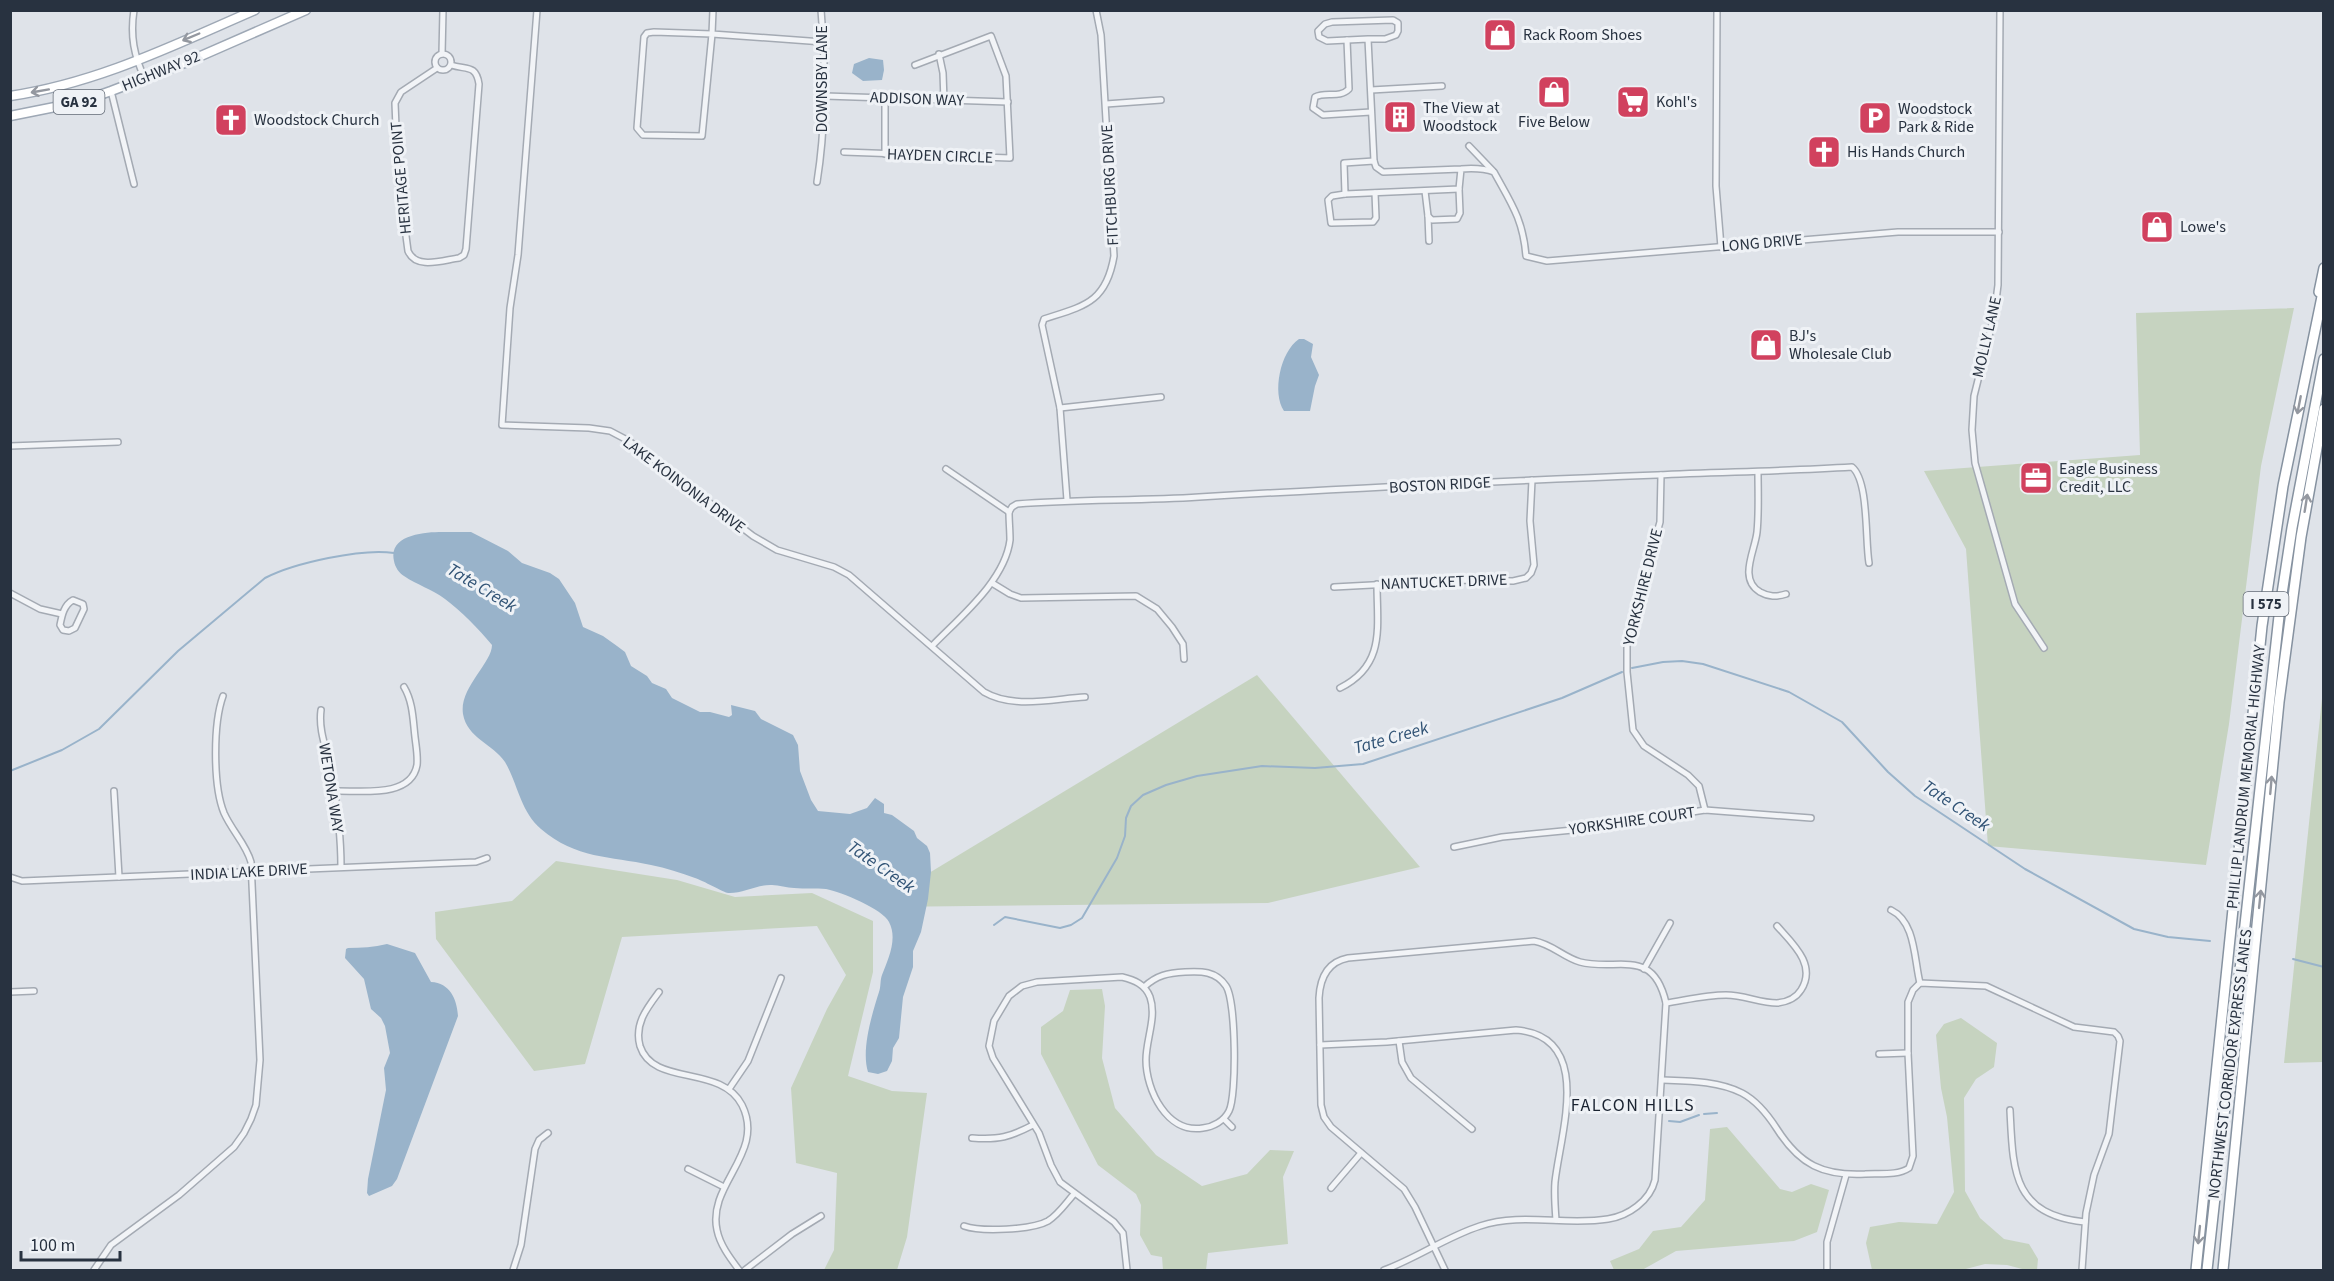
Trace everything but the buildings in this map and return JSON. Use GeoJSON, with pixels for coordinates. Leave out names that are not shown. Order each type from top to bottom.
{"type":"FeatureCollection","features":[{"type":"Feature","properties":{"kind":"highway"},"geometry":{"type":"LineString","coordinates":[[2310,348],[2324,268]]}},
{"type":"Feature","properties":{"kind":"highway","name":"PHILLIP LANDRUM MEMORIAL HIGHWAY"},"geometry":{"type":"LineString","coordinates":[[2196,1270],[2262,626],[2283,486],[2324,286]]}},
{"type":"Feature","properties":{"kind":"highway","name":"NORTHWEST CORRIDOR EXPRESS LANES"},"geometry":{"type":"LineString","coordinates":[[2207,1270],[2280,607],[2292,528],[2324,359]]}},
{"type":"Feature","properties":{"kind":"highway","name":"PHILLIP LANDRUM MEMORIAL HIGHWAY"},"geometry":{"type":"LineString","coordinates":[[2223,1270],[2280,690],[2302,529],[2324,409]]}},
{"type":"Feature","properties":{"kind":"main road","name":"HIGHWAY 92"},"geometry":{"type":"LineString","coordinates":[[10,96],[76,83],[136,61],[255,10]]}},
{"type":"Feature","properties":{"kind":"main road","name":"HIGHWAY 92"},"geometry":{"type":"LineString","coordinates":[[10,116],[80,102],[145,79],[306,10]]}},
{"type":"Feature","properties":{"kind":"street"},"geometry":{"type":"LineString","coordinates":[[134,10],[132,26],[136,61],[145,79]]}},
{"type":"Feature","properties":{"kind":"street"},"geometry":{"type":"LineString","coordinates":[[442,54],[443,10]]}},
{"type":"Feature","properties":{"kind":"street","name":"LAKE KOINONIA DRIVE"},"geometry":{"type":"LineString","coordinates":[[537,10],[518,255],[510,308],[502,425],[589,428],[610,431],[629,441],[753,536],[777,550],[834,567],[849,575],[982,692],[1002,700],[1020,702],[1085,697]]}},
{"type":"Feature","properties":{"kind":"street"},"geometry":{"type":"LineString","coordinates":[[713,10],[712,34],[702,136],[643,135],[637,128],[644,37],[647,33],[712,34],[823,42]]}},
{"type":"Feature","properties":{"kind":"street","name":"DOWNSBY LANE"},"geometry":{"type":"LineString","coordinates":[[816,182],[822,148],[825,96],[821,10]]}},
{"type":"Feature","properties":{"kind":"street","name":"FITCHBURG DRIVE"},"geometry":{"type":"LineString","coordinates":[[1060,408],[1043,334],[1044,319],[1088,304],[1099,294],[1112,268],[1114,256],[1106,104],[1100,24],[1096,10]]}},
{"type":"Feature","properties":{"kind":"street"},"geometry":{"type":"LineString","coordinates":[[1717,10],[1716,179],[1721,247]]}},
{"type":"Feature","properties":{"kind":"street","name":"MOLLY LANE"},"geometry":{"type":"LineString","coordinates":[[2000,10],[1998,285],[1994,316],[1976,388],[1973,446],[1978,479],[2015,604],[2044,648]]}},
{"type":"Feature","properties":{"kind":"street"},"geometry":{"type":"LineString","coordinates":[[1393,20],[1398,23],[1396,35],[1385,39],[1368,39],[1323,41],[1318,37],[1318,31],[1325,24],[1332,22],[1393,20]]}},
{"type":"Feature","properties":{"kind":"street","name":"HAYDEN CIRCLE"},"geometry":{"type":"LineString","coordinates":[[844,152],[1010,158],[1006,76],[991,36],[915,65]]}},
{"type":"Feature","properties":{"kind":"street"},"geometry":{"type":"LineString","coordinates":[[1368,39],[1376,167],[1383,172],[1461,169],[1484,169],[1494,172]]}},
{"type":"Feature","properties":{"kind":"street"},"geometry":{"type":"LineString","coordinates":[[1347,40],[1349,89],[1337,95],[1319,94],[1315,97],[1313,108],[1323,115],[1371,112]]}},
{"type":"Feature","properties":{"kind":"street"},"geometry":{"type":"LineString","coordinates":[[442,54],[449,57],[450,65],[445,70],[437,68],[436,58],[442,54]]}},
{"type":"Feature","properties":{"kind":"street"},"geometry":{"type":"LineString","coordinates":[[939,54],[943,73],[944,101]]}},
{"type":"Feature","properties":{"kind":"street","name":"HERITAGE POINT"},"geometry":{"type":"LineString","coordinates":[[437,68],[401,92],[395,103],[398,176],[408,251],[414,260],[422,262],[459,258],[464,255],[466,249],[479,84],[473,70],[450,65]]}},
{"type":"Feature","properties":{"kind":"street"},"geometry":{"type":"LineString","coordinates":[[1371,90],[1442,86]]}},
{"type":"Feature","properties":{"kind":"street"},"geometry":{"type":"LineString","coordinates":[[111,91],[134,184]]}},
{"type":"Feature","properties":{"kind":"street","name":"ADDISON WAY"},"geometry":{"type":"LineString","coordinates":[[825,96],[1008,102]]}},
{"type":"Feature","properties":{"kind":"street"},"geometry":{"type":"LineString","coordinates":[[885,98],[885,154]]}},
{"type":"Feature","properties":{"kind":"street"},"geometry":{"type":"LineString","coordinates":[[1106,104],[1161,100]]}},
{"type":"Feature","properties":{"kind":"street"},"geometry":{"type":"LineString","coordinates":[[1469,146],[1494,172]]}},
{"type":"Feature","properties":{"kind":"street"},"geometry":{"type":"LineString","coordinates":[[1345,194],[1344,163],[1374,161]]}},
{"type":"Feature","properties":{"kind":"street"},"geometry":{"type":"LineString","coordinates":[[1428,216],[1432,220],[1457,219],[1460,213],[1461,169]]}},
{"type":"Feature","properties":{"kind":"street","name":"LONG DRIVE"},"geometry":{"type":"LineString","coordinates":[[1494,172],[1524,233],[1526,256],[1547,261],[1913,231],[1999,232]]}},
{"type":"Feature","properties":{"kind":"street"},"geometry":{"type":"LineString","coordinates":[[1375,193],[1376,218],[1373,222],[1331,223],[1328,200],[1332,196],[1345,194],[1459,189]]}},
{"type":"Feature","properties":{"kind":"street"},"geometry":{"type":"LineString","coordinates":[[1425,191],[1429,241]]}},
{"type":"Feature","properties":{"kind":"street"},"geometry":{"type":"LineString","coordinates":[[1066,500],[1060,408],[1161,397]]}},
{"type":"Feature","properties":{"kind":"street"},"geometry":{"type":"LineString","coordinates":[[10,446],[118,442]]}},
{"type":"Feature","properties":{"kind":"street","name":"BOSTON RIDGE"},"geometry":{"type":"LineString","coordinates":[[1009,512],[1017,504],[1066,500],[1199,497],[1852,467],[1857,471],[1862,483],[1869,563]]}},
{"type":"Feature","properties":{"kind":"street"},"geometry":{"type":"LineString","coordinates":[[932,646],[992,583],[1010,540],[1009,512],[946,469]]}},
{"type":"Feature","properties":{"kind":"street"},"geometry":{"type":"LineString","coordinates":[[1758,472],[1757,532],[1750,561],[1750,581],[1757,591],[1769,596],[1786,594]]}},
{"type":"Feature","properties":{"kind":"street","name":"YORKSHIRE DRIVE"},"geometry":{"type":"LineString","coordinates":[[1661,475],[1660,522],[1627,637],[1627,672],[1633,730],[1644,747],[1688,775],[1699,786],[1705,810]]}},
{"type":"Feature","properties":{"kind":"street","name":"NANTUCKET DRIVE"},"geometry":{"type":"LineString","coordinates":[[1334,587],[1514,581],[1526,578],[1532,573],[1534,565],[1530,521],[1532,480]]}},
{"type":"Feature","properties":{"kind":"street"},"geometry":{"type":"LineString","coordinates":[[992,583],[1010,594],[1036,599],[1136,596],[1157,609],[1172,627],[1183,644],[1184,659]]}},
{"type":"Feature","properties":{"kind":"street"},"geometry":{"type":"LineString","coordinates":[[1340,688],[1359,675],[1376,648],[1377,584]]}},
{"type":"Feature","properties":{"kind":"street"},"geometry":{"type":"LineString","coordinates":[[10,593],[40,609],[62,614]]}},
{"type":"Feature","properties":{"kind":"street"},"geometry":{"type":"LineString","coordinates":[[73,600],[83,604],[84,609],[75,628],[69,631],[63,630],[60,625],[62,614],[68,603],[73,600]]}},
{"type":"Feature","properties":{"kind":"street"},"geometry":{"type":"LineString","coordinates":[[334,791],[389,789],[402,786],[410,780],[417,766],[417,751],[411,705],[404,687]]}},
{"type":"Feature","properties":{"kind":"street"},"geometry":{"type":"LineString","coordinates":[[94,1270],[111,1245],[179,1195],[234,1147],[251,1119],[255,1105],[260,1060],[252,872],[249,853],[228,821],[219,795],[217,724],[223,696]]}},
{"type":"Feature","properties":{"kind":"street","name":"WETONA WAY"},"geometry":{"type":"LineString","coordinates":[[321,710],[320,723],[334,791],[341,867]]}},
{"type":"Feature","properties":{"kind":"street"},"geometry":{"type":"LineString","coordinates":[[114,791],[119,877]]}},
{"type":"Feature","properties":{"kind":"street","name":"YORKSHIRE COURT"},"geometry":{"type":"LineString","coordinates":[[1454,847],[1502,837],[1583,829],[1705,810],[1810,818]]}},
{"type":"Feature","properties":{"kind":"street","name":"INDIA LAKE DRIVE"},"geometry":{"type":"LineString","coordinates":[[10,877],[22,881],[252,872],[476,862],[487,858]]}},
{"type":"Feature","properties":{"kind":"street"},"geometry":{"type":"LineString","coordinates":[[1891,910],[1907,925],[1920,983]]}},
{"type":"Feature","properties":{"kind":"street"},"geometry":{"type":"LineString","coordinates":[[1644,969],[1670,923]]}},
{"type":"Feature","properties":{"kind":"street"},"geometry":{"type":"LineString","coordinates":[[1666,1003],[1729,995],[1776,1003],[1791,999],[1800,991],[1804,983],[1806,968],[1802,955],[1777,926]]}},
{"type":"Feature","properties":{"kind":"street"},"geometry":{"type":"LineString","coordinates":[[1384,1270],[1434,1247],[1480,1226],[1492,1223],[1607,1219],[1630,1210],[1646,1198],[1653,1188],[1654,1180],[1666,1003],[1659,983],[1644,969],[1629,963],[1579,962],[1551,946],[1534,941],[1341,959],[1329,967],[1320,985],[1321,1105],[1324,1118],[1331,1127],[1398,1183],[1410,1196],[1434,1247],[1445,1270]]}},
{"type":"Feature","properties":{"kind":"street"},"geometry":{"type":"LineString","coordinates":[[1127,1270],[1124,1238],[1119,1227],[1074,1194],[1055,1175],[1033,1125],[990,1052],[991,1030],[1009,996],[1022,986],[1048,981],[1122,976],[1144,987],[1150,997],[1152,1011],[1146,1058],[1147,1075],[1164,1111],[1179,1125],[1196,1129],[1211,1126],[1224,1119],[1230,1108],[1234,1092],[1233,1005],[1226,986],[1212,974],[1197,971],[1163,974],[1144,987]]}},
{"type":"Feature","properties":{"kind":"street"},"geometry":{"type":"LineString","coordinates":[[729,1089],[745,1068],[781,978]]}},
{"type":"Feature","properties":{"kind":"street"},"geometry":{"type":"LineString","coordinates":[[1662,1080],[1711,1083],[1744,1094],[1764,1111],[1789,1146],[1805,1162],[1826,1172],[1846,1175],[1898,1173],[1909,1168],[1913,1156],[1908,1053],[1909,998],[1912,990],[1920,983],[1986,986],[2061,1023],[2108,1031],[2118,1036]]}},
{"type":"Feature","properties":{"kind":"street"},"geometry":{"type":"LineString","coordinates":[[10,992],[34,991]]}},
{"type":"Feature","properties":{"kind":"street"},"geometry":{"type":"LineString","coordinates":[[659,992],[641,1019],[639,1037],[644,1053],[654,1064],[665,1069],[715,1081],[729,1089],[743,1107],[748,1134],[742,1156],[724,1187],[717,1209],[716,1227],[720,1241],[739,1270]]}},
{"type":"Feature","properties":{"kind":"street"},"geometry":{"type":"LineString","coordinates":[[1320,1045],[1399,1041],[1516,1030],[1532,1033],[1545,1039],[1555,1048],[1564,1065],[1568,1093],[1555,1184],[1556,1220]]}},
{"type":"Feature","properties":{"kind":"street"},"geometry":{"type":"LineString","coordinates":[[2118,1036],[2124,1030]]}},
{"type":"Feature","properties":{"kind":"street"},"geometry":{"type":"LineString","coordinates":[[2082,1270],[2085,1222],[2094,1175],[2109,1134],[2120,1046],[2118,1036]]}},
{"type":"Feature","properties":{"kind":"street"},"geometry":{"type":"LineString","coordinates":[[1399,1041],[1400,1057],[1407,1073],[1472,1128]]}},
{"type":"Feature","properties":{"kind":"street"},"geometry":{"type":"LineString","coordinates":[[1879,1054],[1908,1053]]}},
{"type":"Feature","properties":{"kind":"street"},"geometry":{"type":"LineString","coordinates":[[2010,1110],[2012,1160],[2024,1192],[2030,1200],[2044,1210],[2085,1222]]}},
{"type":"Feature","properties":{"kind":"street"},"geometry":{"type":"LineString","coordinates":[[1224,1119],[1232,1127]]}},
{"type":"Feature","properties":{"kind":"street"},"geometry":{"type":"LineString","coordinates":[[972,1138],[1002,1139],[1033,1125]]}},
{"type":"Feature","properties":{"kind":"street"},"geometry":{"type":"LineString","coordinates":[[513,1270],[521,1245],[538,1140],[548,1133]]}},
{"type":"Feature","properties":{"kind":"street"},"geometry":{"type":"LineString","coordinates":[[1331,1188],[1361,1153]]}},
{"type":"Feature","properties":{"kind":"street"},"geometry":{"type":"LineString","coordinates":[[1909,1168],[1916,1174]]}},
{"type":"Feature","properties":{"kind":"street"},"geometry":{"type":"LineString","coordinates":[[688,1169],[724,1187]]}},
{"type":"Feature","properties":{"kind":"street"},"geometry":{"type":"LineString","coordinates":[[1827,1270],[1827,1242],[1846,1175]]}},
{"type":"Feature","properties":{"kind":"street"},"geometry":{"type":"LineString","coordinates":[[964,1226],[979,1230],[1038,1225],[1055,1215],[1074,1194]]}},
{"type":"Feature","properties":{"kind":"street"},"geometry":{"type":"LineString","coordinates":[[745,1270],[792,1234],[821,1216]]}},
{"type":"Feature","properties":{"kind":"green space"},"geometry":{"type":"Polygon","coordinates":[[[2294,308],[2261,466],[2229,724],[2206,865],[1988,846],[1966,549],[1924,471],[2140,455],[2136,313],[2294,308]]]}},
{"type":"Feature","properties":{"kind":"green space"},"geometry":{"type":"Polygon","coordinates":[[[1257,675],[1420,867],[1268,903],[881,907],[881,902],[1257,675]]]}},
{"type":"Feature","properties":{"kind":"green space"},"geometry":{"type":"Polygon","coordinates":[[[2323,689],[2323,1062],[2284,1063],[2323,689]]]}},
{"type":"Feature","properties":{"kind":"green space"},"geometry":{"type":"Polygon","coordinates":[[[556,861],[677,880],[735,897],[812,893],[873,921],[873,972],[848,1076],[892,1091],[927,1093],[907,1237],[897,1270],[824,1270],[834,1250],[837,1173],[796,1163],[791,1088],[827,1009],[846,975],[817,926],[622,937],[585,1064],[534,1071],[436,939],[435,912],[512,901],[556,861]]]}},
{"type":"Feature","properties":{"kind":"green space"},"geometry":{"type":"Polygon","coordinates":[[[1102,989],[1105,1006],[1102,1058],[1115,1108],[1156,1155],[1202,1186],[1247,1174],[1270,1150],[1294,1151],[1283,1177],[1288,1244],[1208,1253],[1206,1270],[1163,1270],[1162,1257],[1151,1255],[1140,1235],[1141,1205],[1136,1194],[1098,1165],[1041,1054],[1041,1027],[1063,1011],[1070,990],[1102,989]]]}},
{"type":"Feature","properties":{"kind":"green space"},"geometry":{"type":"Polygon","coordinates":[[[1961,1018],[1997,1043],[1994,1067],[1976,1079],[1964,1098],[1965,1191],[1980,1218],[2004,1239],[2029,1244],[2038,1259],[2037,1270],[1985,1264],[1962,1270],[1872,1270],[1866,1243],[1870,1227],[1899,1222],[1937,1224],[1954,1192],[1936,1035],[1944,1024],[1961,1018]]]}},
{"type":"Feature","properties":{"kind":"green space"},"geometry":{"type":"Polygon","coordinates":[[[1727,1127],[1780,1189],[1792,1192],[1811,1184],[1829,1190],[1817,1232],[1794,1241],[1676,1251],[1642,1270],[1614,1270],[1610,1261],[1639,1249],[1653,1231],[1681,1227],[1705,1200],[1710,1129],[1727,1127]]]}},
{"type":"Feature","properties":{"kind":"water"},"geometry":{"type":"Polygon","coordinates":[[[869,58],[883,60],[882,80],[863,81],[852,73],[854,64],[869,58]]]}},
{"type":"Feature","properties":{"kind":"water"},"geometry":{"type":"Polygon","coordinates":[[[1299,339],[1313,344],[1311,357],[1319,375],[1310,411],[1284,411],[1279,394],[1280,373],[1287,353],[1299,339]]]}},
{"type":"Feature","properties":{"kind":"water"},"geometry":{"type":"Polygon","coordinates":[[[471,532],[508,551],[522,563],[550,573],[559,579],[575,603],[583,627],[603,636],[625,652],[631,666],[647,676],[652,683],[666,689],[672,698],[700,712],[729,717],[732,715],[731,705],[755,711],[761,719],[793,735],[798,745],[800,771],[811,800],[818,811],[850,814],[867,808],[875,798],[884,804],[884,813],[892,815],[914,831],[917,838],[927,846],[930,853],[931,872],[928,899],[921,932],[913,951],[913,967],[903,997],[899,1038],[893,1048],[892,1061],[887,1071],[878,1074],[868,1072],[866,1063],[868,1032],[893,935],[889,922],[879,912],[851,897],[826,889],[767,885],[728,893],[698,879],[668,869],[580,851],[554,839],[534,822],[524,806],[505,762],[475,735],[465,722],[463,714],[463,704],[470,685],[487,660],[492,645],[470,620],[435,592],[402,575],[395,563],[394,552],[402,540],[417,534],[471,532]]]}},
{"type":"Feature","properties":{"kind":"water"},"geometry":{"type":"Polygon","coordinates":[[[387,944],[415,953],[431,982],[443,985],[451,993],[458,1016],[397,1179],[392,1186],[369,1196],[367,1193],[368,1179],[386,1090],[384,1068],[390,1053],[385,1026],[381,1018],[371,1009],[364,979],[345,958],[348,948],[387,944]]]}},
{"type":"Feature","properties":{"kind":"waterway","name":"Tate Creek"},"geometry":{"type":"LineString","coordinates":[[10,771],[62,750],[99,729],[178,651],[265,578],[293,567],[328,558],[364,553],[394,553]]}},
{"type":"Feature","properties":{"kind":"waterway","name":"Tate Creek"},"geometry":{"type":"LineString","coordinates":[[1632,668],[1663,662],[1682,661],[1703,664],[1789,692],[1842,722],[1888,772],[1915,796],[2025,869],[2134,929],[2168,937],[2210,941]]}},
{"type":"Feature","properties":{"kind":"waterway","name":"Tate Creek"},"geometry":{"type":"LineString","coordinates":[[994,925],[1005,917],[1060,928],[1071,925],[1082,918],[1117,858],[1125,836],[1126,818],[1131,806],[1143,795],[1166,785],[1197,776],[1262,766],[1315,768],[1363,764],[1562,698],[1622,672]]}},
{"type":"Feature","properties":{"kind":"waterway","name":"Tate Creek"},"geometry":{"type":"LineString","coordinates":[[2293,959],[2324,967]]}},
{"type":"Feature","properties":{"kind":"waterway"},"geometry":{"type":"LineString","coordinates":[[1704,1114],[1717,1113]]}},
{"type":"Feature","properties":{"kind":"waterway"},"geometry":{"type":"LineString","coordinates":[[1669,1121],[1680,1122],[1699,1115]]}},
{"type":"Feature","properties":{"kind":"place","name":"Rack Room Shoes"},"geometry":{"type":"Point","coordinates":[1500,35]}},
{"type":"Feature","properties":{"kind":"place","name":"Five Below"},"geometry":{"type":"Point","coordinates":[1554,92]}},
{"type":"Feature","properties":{"kind":"place","name":"Kohl's"},"geometry":{"type":"Point","coordinates":[1633,102]}},
{"type":"Feature","properties":{"kind":"place","name":"The View at Woodstock"},"geometry":{"type":"Point","coordinates":[1400,117]}},
{"type":"Feature","properties":{"kind":"place","name":"Woodstock Park & Ride"},"geometry":{"type":"Point","coordinates":[1875,118]}},
{"type":"Feature","properties":{"kind":"place","name":"Woodstock Church"},"geometry":{"type":"Point","coordinates":[231,120]}},
{"type":"Feature","properties":{"kind":"place","name":"His Hands Church"},"geometry":{"type":"Point","coordinates":[1824,152]}},
{"type":"Feature","properties":{"kind":"place","name":"Lowe's"},"geometry":{"type":"Point","coordinates":[2157,227]}},
{"type":"Feature","properties":{"kind":"place","name":"BJ's Wholesale Club"},"geometry":{"type":"Point","coordinates":[1766,345]}},
{"type":"Feature","properties":{"kind":"place","name":"Eagle Business Credit, LLC"},"geometry":{"type":"Point","coordinates":[2036,478]}},
{"type":"Feature","properties":{"kind":"district","name":"FALCON HILLS"},"geometry":{"type":"Point","coordinates":[1633,1105]}}]}
